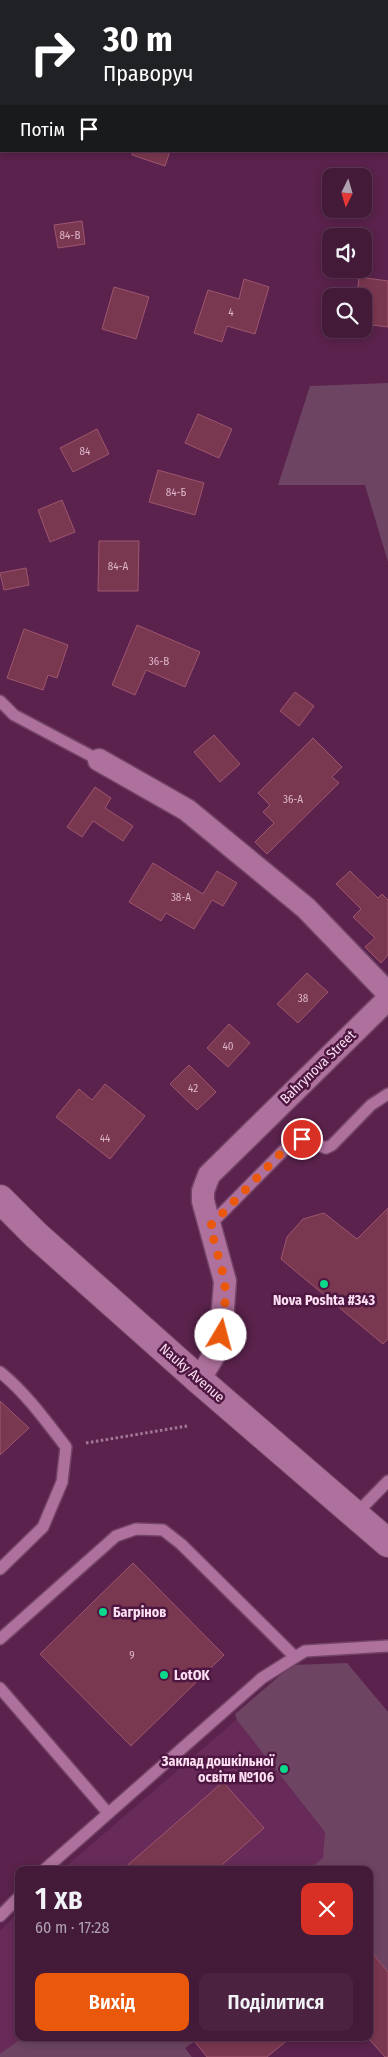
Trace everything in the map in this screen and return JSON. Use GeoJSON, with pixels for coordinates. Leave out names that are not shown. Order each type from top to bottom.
{"type":"FeatureCollection","features":[{"type":"Feature","properties":{"kind":"main road","name":"Nauky Avenue"},"geometry":{"type":"LineString","coordinates":[[0,1198],[36,1234],[199,1380],[388,1544]]}},
{"type":"Feature","properties":{"kind":"street"},"geometry":{"type":"LineString","coordinates":[[99,760],[187,810],[306,908],[388,993]]}},
{"type":"Feature","properties":{"kind":"street","name":"Bahrynova Street"},"geometry":{"type":"LineString","coordinates":[[199,1380],[217,1348],[225,1306],[225,1281],[203,1201],[203,1191],[209,1175],[388,999]]}},
{"type":"Feature","properties":{"kind":"lane"},"geometry":{"type":"LineString","coordinates":[[0,702],[14,715],[99,760]]}},
{"type":"Feature","properties":{"kind":"lane"},"geometry":{"type":"LineString","coordinates":[[210,1226],[291,1143],[302,1139],[326,1148],[332,1145],[371,1105],[388,1094]]}},
{"type":"Feature","properties":{"kind":"lane"},"geometry":{"type":"LineString","coordinates":[[0,1372],[11,1381],[66,1447],[62,1482],[43,1527],[0,1569]]}},
{"type":"Feature","properties":{"kind":"lane"},"geometry":{"type":"LineString","coordinates":[[356,1515],[388,1481]]}},
{"type":"Feature","properties":{"kind":"lane"},"geometry":{"type":"LineString","coordinates":[[0,1639],[116,1536],[136,1530],[163,1530],[181,1544],[295,1657]]}},
{"type":"Feature","properties":{"kind":"lane"},"geometry":{"type":"LineString","coordinates":[[48,1866],[262,1678],[305,1651],[388,1646]]}},
{"type":"Feature","properties":{"kind":"lane"},"geometry":{"type":"LineString","coordinates":[[0,1688],[108,1813]]}},
{"type":"Feature","properties":{"kind":"lane"},"geometry":{"type":"LineString","coordinates":[[0,1916],[15,1900]]}},
{"type":"Feature","properties":{"kind":"path"},"geometry":{"type":"LineString","coordinates":[[66,1447],[187,1426]]}},
{"type":"Feature","properties":{"kind":"shaded area"},"geometry":{"type":"Polygon","coordinates":[[[388,383],[388,562],[365,485],[278,485],[310,386],[388,383]]]}},
{"type":"Feature","properties":{"kind":"shaded area","name":"Заклад дошкільної освіти №106"},"geometry":{"type":"Polygon","coordinates":[[[347,1663],[388,1712],[388,1811],[322,1866],[67,1866],[295,1669],[347,1663]]]}},
{"type":"Feature","properties":{"kind":"shaded area"},"geometry":{"type":"Polygon","coordinates":[[[347,1663],[388,1712],[388,1972],[373,1954],[373,1866],[314,1866],[323,1858],[325,1832],[237,1720],[235,1714],[292,1665],[347,1663]]]}},
{"type":"Feature","properties":{"kind":"shaded area"},"geometry":{"type":"Polygon","coordinates":[[[15,1916],[15,2041],[108,2041],[0,2057],[0,1931],[15,1916]]]}},
{"type":"Feature","properties":{"kind":"shaded area"},"geometry":{"type":"Polygon","coordinates":[[[18,2041],[196,2041],[185,2048],[192,2057],[0,2057],[0,2054],[18,2041]]]}},
{"type":"Feature","properties":{"kind":"building"},"geometry":{"type":"Polygon","coordinates":[[[133,152],[170,152],[165,166],[132,155],[133,152]]]}},
{"type":"Feature","properties":{"kind":"building"},"geometry":{"type":"Polygon","coordinates":[[[82,221],[85,244],[58,248],[54,225],[82,221]]]}},
{"type":"Feature","properties":{"kind":"building"},"geometry":{"type":"Polygon","coordinates":[[[359,278],[388,281],[388,327],[372,325],[372,288],[358,288],[359,278]]]}},
{"type":"Feature","properties":{"kind":"building"},"geometry":{"type":"Polygon","coordinates":[[[244,279],[269,287],[255,334],[227,326],[222,342],[194,333],[208,290],[239,299],[244,279]]]}},
{"type":"Feature","properties":{"kind":"building"},"geometry":{"type":"Polygon","coordinates":[[[114,287],[149,297],[136,339],[102,329],[114,287]]]}},
{"type":"Feature","properties":{"kind":"building"},"geometry":{"type":"Polygon","coordinates":[[[198,414],[232,429],[219,458],[185,443],[198,414]]]}},
{"type":"Feature","properties":{"kind":"building"},"geometry":{"type":"Polygon","coordinates":[[[97,429],[109,454],[73,472],[60,448],[97,429]]]}},
{"type":"Feature","properties":{"kind":"building"},"geometry":{"type":"Polygon","coordinates":[[[158,470],[204,483],[195,515],[149,502],[158,470]]]}},
{"type":"Feature","properties":{"kind":"building"},"geometry":{"type":"Polygon","coordinates":[[[62,500],[75,532],[50,542],[38,510],[62,500]]]}},
{"type":"Feature","properties":{"kind":"building"},"geometry":{"type":"Polygon","coordinates":[[[99,541],[139,541],[138,591],[98,591],[99,541]]]}},
{"type":"Feature","properties":{"kind":"building"},"geometry":{"type":"Polygon","coordinates":[[[26,568],[29,585],[4,590],[0,573],[26,568]]]}},
{"type":"Feature","properties":{"kind":"building"},"geometry":{"type":"Polygon","coordinates":[[[137,625],[200,652],[185,687],[146,670],[135,695],[112,685],[137,625]]]}},
{"type":"Feature","properties":{"kind":"building"},"geometry":{"type":"Polygon","coordinates":[[[24,629],[68,645],[57,678],[48,675],[43,690],[7,678],[24,629]]]}},
{"type":"Feature","properties":{"kind":"building"},"geometry":{"type":"Polygon","coordinates":[[[295,692],[314,706],[299,726],[280,711],[295,692]]]}},
{"type":"Feature","properties":{"kind":"building"},"geometry":{"type":"Polygon","coordinates":[[[214,735],[240,764],[220,782],[194,752],[214,735]]]}},
{"type":"Feature","properties":{"kind":"building"},"geometry":{"type":"Polygon","coordinates":[[[313,738],[342,767],[332,777],[339,783],[267,854],[255,842],[274,823],[263,812],[270,805],[258,793],[313,738]]]}},
{"type":"Feature","properties":{"kind":"building"},"geometry":{"type":"Polygon","coordinates":[[[95,787],[111,798],[105,808],[133,826],[123,841],[93,821],[82,837],[67,827],[95,787]]]}},
{"type":"Feature","properties":{"kind":"building"},"geometry":{"type":"Polygon","coordinates":[[[153,863],[203,894],[217,871],[237,883],[223,906],[212,900],[194,929],[166,913],[161,921],[129,902],[153,863]]]}},
{"type":"Feature","properties":{"kind":"building"},"geometry":{"type":"Polygon","coordinates":[[[350,871],[378,898],[382,894],[388,900],[388,955],[381,963],[365,947],[375,938],[353,917],[361,909],[336,884],[350,871]]]}},
{"type":"Feature","properties":{"kind":"building"},"geometry":{"type":"Polygon","coordinates":[[[307,973],[328,992],[298,1023],[277,1004],[307,973]]]}},
{"type":"Feature","properties":{"kind":"building"},"geometry":{"type":"Polygon","coordinates":[[[229,1024],[250,1043],[228,1067],[207,1048],[229,1024]]]}},
{"type":"Feature","properties":{"kind":"building"},"geometry":{"type":"Polygon","coordinates":[[[189,1065],[216,1092],[197,1110],[170,1084],[189,1065]]]}},
{"type":"Feature","properties":{"kind":"building"},"geometry":{"type":"Polygon","coordinates":[[[105,1084],[145,1116],[110,1159],[56,1117],[79,1089],[92,1100],[105,1084]]]}},
{"type":"Feature","properties":{"kind":"building"},"geometry":{"type":"Polygon","coordinates":[[[388,1208],[388,1339],[383,1344],[281,1259],[287,1237],[303,1219],[324,1213],[357,1239],[388,1208]]]}},
{"type":"Feature","properties":{"kind":"building"},"geometry":{"type":"Polygon","coordinates":[[[0,1401],[29,1428],[0,1455],[0,1401]]]}},
{"type":"Feature","properties":{"kind":"building"},"geometry":{"type":"Polygon","coordinates":[[[133,1563],[224,1655],[131,1746],[40,1654],[133,1563]]]}},
{"type":"Feature","properties":{"kind":"building"},"geometry":{"type":"Polygon","coordinates":[[[223,1782],[264,1828],[221,1866],[127,1866],[223,1782]]]}},
{"type":"Feature","properties":{"kind":"building"},"geometry":{"type":"Polygon","coordinates":[[[373,1954],[388,1972],[388,2057],[385,2057],[371,2041],[373,2041],[373,1954]]]}},
{"type":"Feature","properties":{"kind":"building"},"geometry":{"type":"Polygon","coordinates":[[[286,2041],[267,2057],[207,2057],[195,2042],[286,2041]]]}},
{"type":"Feature","properties":{"kind":"place","name":"Nova Poshta #343"},"geometry":{"type":"Point","coordinates":[324,1284]}},
{"type":"Feature","properties":{"kind":"place","name":"Багрінов"},"geometry":{"type":"Point","coordinates":[103,1612]}},
{"type":"Feature","properties":{"kind":"place","name":"LotOK"},"geometry":{"type":"Point","coordinates":[164,1675]}},
{"type":"Feature","properties":{"kind":"place","name":"Заклад дошкільної освіти №106"},"geometry":{"type":"Point","coordinates":[284,1769]}},
{"type":"Feature","properties":{"kind":"route"},"geometry":{"type":"LineString","coordinates":[[221,1335],[225,1306],[225,1281],[210,1226],[291,1143],[302,1139]]}}]}
